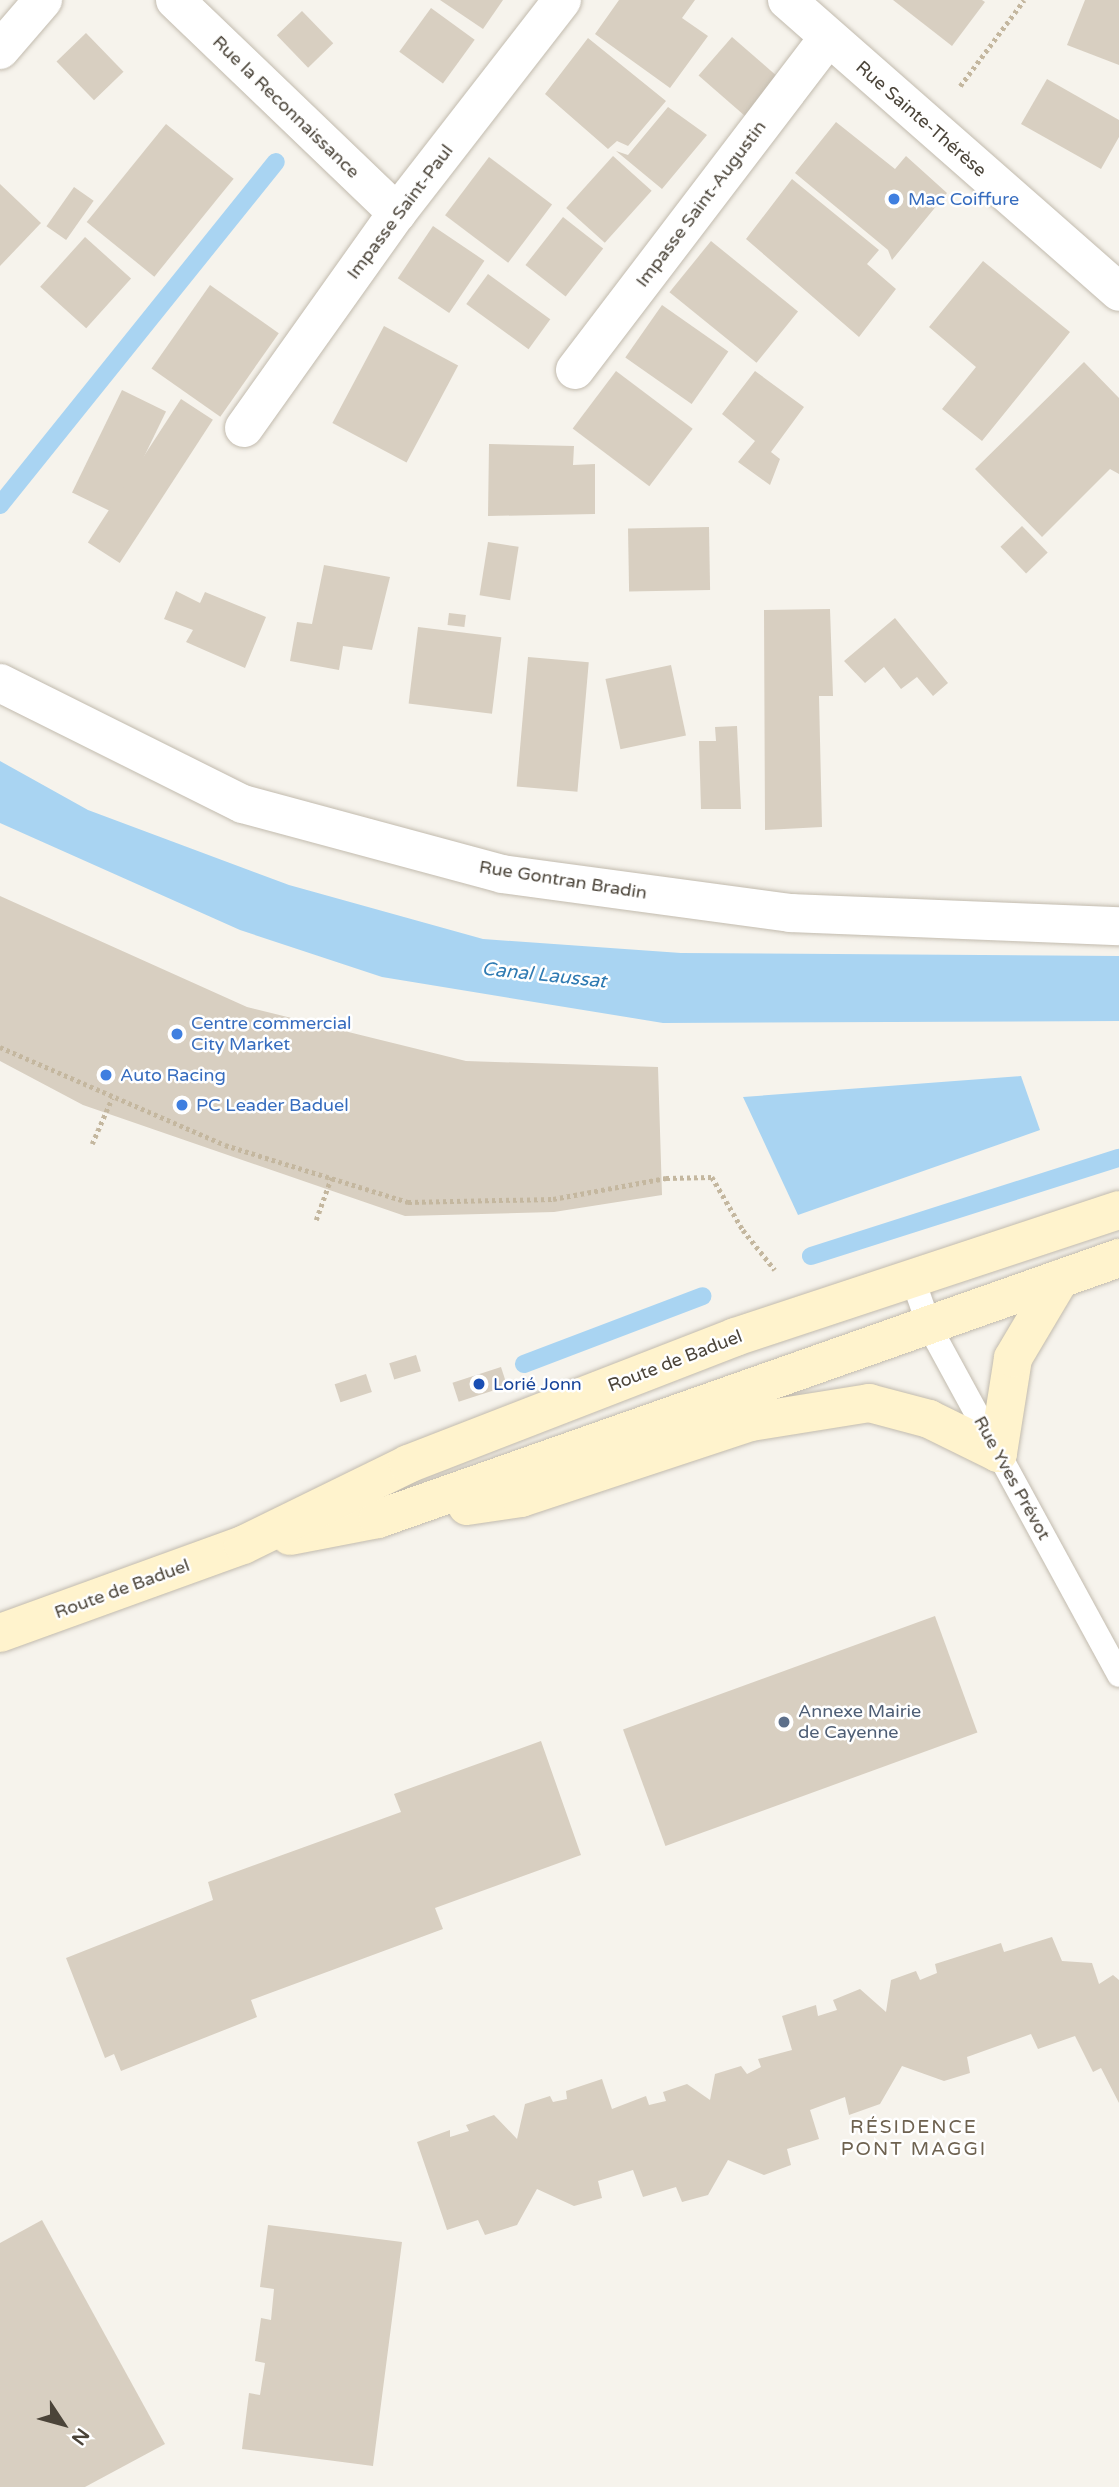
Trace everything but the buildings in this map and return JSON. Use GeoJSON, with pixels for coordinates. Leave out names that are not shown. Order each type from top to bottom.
{"type":"FeatureCollection","features":[{"type":"Feature","properties":{"kind":"main road","name":"Route de Baduel"},"geometry":{"type":"LineString","coordinates":[[0,1633],[243,1545],[408,1464],[789,1317],[1119,1210]]}},
{"type":"Feature","properties":{"kind":"main road","name":"Route de Baduel"},"geometry":{"type":"LineString","coordinates":[[243,1545],[378,1519],[930,1328],[1119,1258]]}},
{"type":"Feature","properties":{"kind":"main road"},"geometry":{"type":"LineString","coordinates":[[378,1519],[522,1499],[751,1422],[869,1403],[929,1419],[998,1453],[1013,1358],[1060,1279]]}},
{"type":"Feature","properties":{"kind":"street"},"geometry":{"type":"LineString","coordinates":[[0,50],[43,0]]}},
{"type":"Feature","properties":{"kind":"street","name":"Rue la Reconnaissance"},"geometry":{"type":"LineString","coordinates":[[175,0],[397,213]]}},
{"type":"Feature","properties":{"kind":"street","name":"Impasse Saint-Paul"},"geometry":{"type":"LineString","coordinates":[[244,428],[397,213],[562,0]]}},
{"type":"Feature","properties":{"kind":"street","name":"Rue Sainte-Thérèse"},"geometry":{"type":"LineString","coordinates":[[787,0],[1119,292]]}},
{"type":"Feature","properties":{"kind":"street","name":"Impasse Saint-Augustin"},"geometry":{"type":"LineString","coordinates":[[575,370],[828,38]]}},
{"type":"Feature","properties":{"kind":"street","name":"Rue Gontran Bradin"},"geometry":{"type":"LineString","coordinates":[[0,683],[243,804],[502,874],[790,913],[1119,926]]}},
{"type":"Feature","properties":{"kind":"lane","name":"Rue Yves Prévot"},"geometry":{"type":"LineString","coordinates":[[912,1277],[930,1328],[1119,1675]]}},
{"type":"Feature","properties":{"kind":"path"},"geometry":{"type":"LineString","coordinates":[[930,127],[1024,0]]}},
{"type":"Feature","properties":{"kind":"path"},"geometry":{"type":"LineString","coordinates":[[0,1048],[225,1145],[408,1202],[553,1199],[666,1178],[712,1177],[743,1230],[782,1279]]}},
{"type":"Feature","properties":{"kind":"path"},"geometry":{"type":"LineString","coordinates":[[92,1144],[113,1098]]}},
{"type":"Feature","properties":{"kind":"path"},"geometry":{"type":"LineString","coordinates":[[316,1220],[331,1178]]}},
{"type":"Feature","properties":{"kind":"water","name":"Canal Laussat"},"geometry":{"type":"Polygon","coordinates":[[[0,761],[88,810],[289,885],[483,939],[681,953],[1119,956],[1119,1021],[663,1023],[382,977],[240,930],[0,823],[0,761]]]}},
{"type":"Feature","properties":{"kind":"water"},"geometry":{"type":"Polygon","coordinates":[[[1021,1076],[1040,1130],[798,1215],[743,1097],[1021,1076]]]}},
{"type":"Feature","properties":{"kind":"waterway"},"geometry":{"type":"LineString","coordinates":[[0,505],[276,162]]}},
{"type":"Feature","properties":{"kind":"waterway"},"geometry":{"type":"LineString","coordinates":[[811,1256],[1119,1158]]}},
{"type":"Feature","properties":{"kind":"waterway"},"geometry":{"type":"LineString","coordinates":[[524,1364],[703,1296]]}},
{"type":"Feature","properties":{"kind":"place","name":"Mac Coiffure"},"geometry":{"type":"Point","coordinates":[894,199]}},
{"type":"Feature","properties":{"kind":"place","name":"Centre commercial City Market"},"geometry":{"type":"Point","coordinates":[177,1034]}},
{"type":"Feature","properties":{"kind":"place","name":"Auto Racing"},"geometry":{"type":"Point","coordinates":[106,1075]}},
{"type":"Feature","properties":{"kind":"place","name":"PC Leader Baduel"},"geometry":{"type":"Point","coordinates":[182,1105]}},
{"type":"Feature","properties":{"kind":"place","name":"Lorié Jonn"},"geometry":{"type":"Point","coordinates":[479,1384]}},
{"type":"Feature","properties":{"kind":"place","name":"Annexe Mairie de Cayenne"},"geometry":{"type":"Point","coordinates":[784,1722]}},
{"type":"Feature","properties":{"kind":"district","name":"RÉSIDENCE PONT MAGGI"},"geometry":{"type":"Point","coordinates":[914,2139]}}]}
